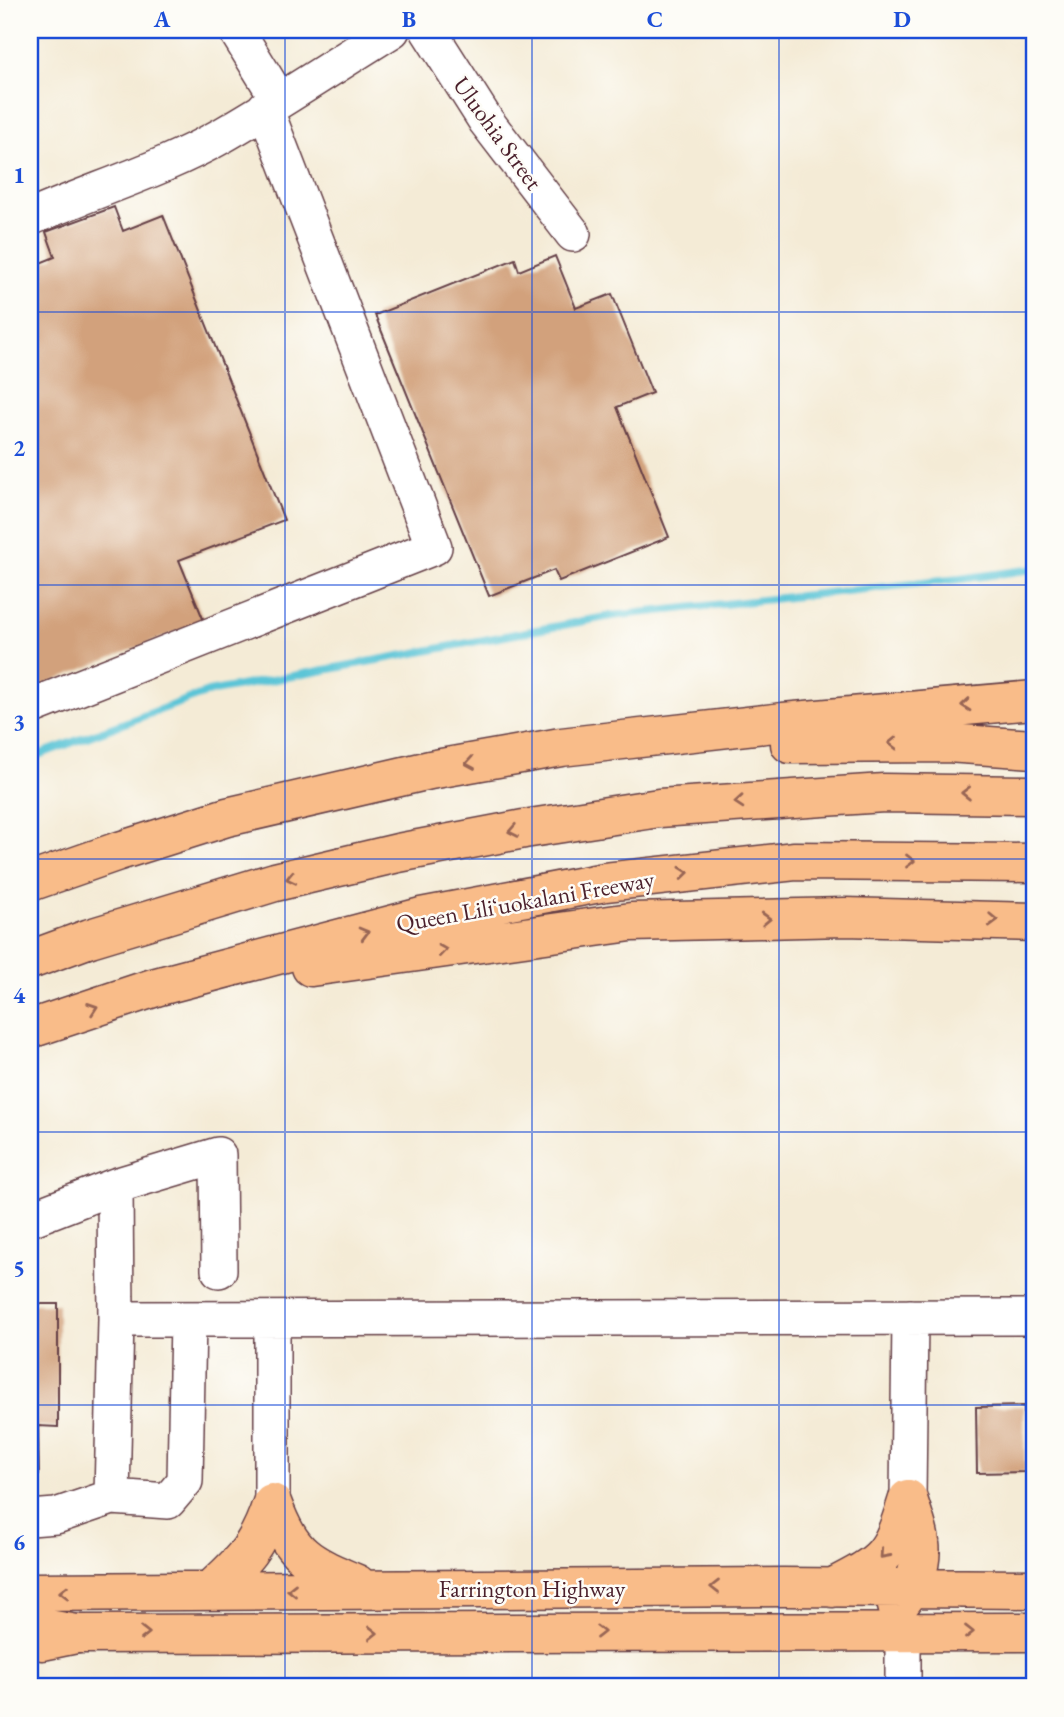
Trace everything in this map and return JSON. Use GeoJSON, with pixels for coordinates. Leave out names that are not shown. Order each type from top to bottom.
{"type":"FeatureCollection","features":[{"type":"Feature","properties":{"kind":"main road"},"geometry":{"type":"LineString","coordinates":[[30,882],[227,817],[430,770],[561,747],[797,721],[1034,700]]}},
{"type":"Feature","properties":{"kind":"main road"},"geometry":{"type":"LineString","coordinates":[[561,747],[947,743],[1034,749]]}},
{"type":"Feature","properties":{"kind":"main road"},"geometry":{"type":"LineString","coordinates":[[30,960],[90,938],[275,882],[398,853],[537,827],[659,808],[805,798],[884,793],[1034,795]]}},
{"type":"Feature","properties":{"kind":"main road"},"geometry":{"type":"LineString","coordinates":[[30,905],[227,817]]}},
{"type":"Feature","properties":{"kind":"main road","name":"Queen Liliʻuokalani Freeway"},"geometry":{"type":"LineString","coordinates":[[30,1029],[156,987],[421,917],[605,882],[795,861],[1034,863]]}},
{"type":"Feature","properties":{"kind":"main road"},"geometry":{"type":"LineString","coordinates":[[156,987],[391,957],[631,922],[845,916],[1034,922]]}},
{"type":"Feature","properties":{"kind":"main road"},"geometry":{"type":"LineString","coordinates":[[849,1632],[883,1616],[900,1603],[911,1588],[919,1567],[920,1542],[908,1499]]}},
{"type":"Feature","properties":{"kind":"main road"},"geometry":{"type":"LineString","coordinates":[[832,1587],[870,1568],[887,1553],[897,1537],[908,1499]]}},
{"type":"Feature","properties":{"kind":"main road"},"geometry":{"type":"LineString","coordinates":[[272,1503],[283,1532],[301,1554],[322,1568],[368,1589]]}},
{"type":"Feature","properties":{"kind":"main road"},"geometry":{"type":"LineString","coordinates":[[211,1590],[254,1546],[263,1531],[272,1503]]}},
{"type":"Feature","properties":{"kind":"main road"},"geometry":{"type":"LineString","coordinates":[[920,1542],[946,1563],[969,1574],[1021,1589]]}},
{"type":"Feature","properties":{"kind":"main road","name":"Farrington Highway"},"geometry":{"type":"LineString","coordinates":[[30,1592],[832,1587],[1021,1589]]}},
{"type":"Feature","properties":{"kind":"main road"},"geometry":{"type":"LineString","coordinates":[[30,1626],[77,1634]]}},
{"type":"Feature","properties":{"kind":"main road","name":"Farrington Highway"},"geometry":{"type":"LineString","coordinates":[[77,1634],[1034,1632]]}},
{"type":"Feature","properties":{"kind":"main road"},"geometry":{"type":"LineString","coordinates":[[30,1643],[77,1634]]}},
{"type":"Feature","properties":{"kind":"street"},"geometry":{"type":"LineString","coordinates":[[30,218],[81,195],[156,168],[222,136],[392,30]]}},
{"type":"Feature","properties":{"kind":"street","name":"Uluohia Street"},"geometry":{"type":"LineString","coordinates":[[428,30],[486,121],[573,234]]}},
{"type":"Feature","properties":{"kind":"street"},"geometry":{"type":"LineString","coordinates":[[30,707],[435,547],[272,104],[250,35]]}},
{"type":"Feature","properties":{"kind":"street"},"geometry":{"type":"LineString","coordinates":[[30,1219],[115,1186],[218,1155],[219,1270]]}},
{"type":"Feature","properties":{"kind":"street"},"geometry":{"type":"LineString","coordinates":[[112,1497],[116,1319],[115,1186]]}},
{"type":"Feature","properties":{"kind":"street"},"geometry":{"type":"LineString","coordinates":[[908,1499],[910,1317]]}},
{"type":"Feature","properties":{"kind":"street"},"geometry":{"type":"LineString","coordinates":[[116,1319],[1034,1317]]}},
{"type":"Feature","properties":{"kind":"street"},"geometry":{"type":"LineString","coordinates":[[30,1518],[57,1516],[112,1497],[168,1501],[185,1481],[188,1319]]}},
{"type":"Feature","properties":{"kind":"street"},"geometry":{"type":"LineString","coordinates":[[272,1319],[272,1503]]}},
{"type":"Feature","properties":{"kind":"street"},"geometry":{"type":"LineString","coordinates":[[903,1632],[903,1687]]}},
{"type":"Feature","properties":{"kind":"building"},"geometry":{"type":"Polygon","coordinates":[[[114,207],[123,231],[163,215],[284,520],[179,560],[204,621],[30,690],[30,267],[55,257],[46,232],[114,207]]]}},
{"type":"Feature","properties":{"kind":"building"},"geometry":{"type":"Polygon","coordinates":[[[555,256],[576,308],[612,294],[652,393],[617,407],[669,537],[559,581],[554,570],[489,596],[375,315],[515,259],[519,271],[555,256]]]}},
{"type":"Feature","properties":{"kind":"building"},"geometry":{"type":"Polygon","coordinates":[[[30,1304],[58,1304],[58,1427],[38,1426],[39,1475],[30,1475],[30,1304]]]}},
{"type":"Feature","properties":{"kind":"building"},"geometry":{"type":"Polygon","coordinates":[[[1024,1406],[1025,1472],[977,1473],[976,1407],[1024,1406]]]}},
{"type":"Feature","properties":{"kind":"waterway"},"geometry":{"type":"LineString","coordinates":[[30,758],[208,692],[611,616],[1034,569]]}}]}
